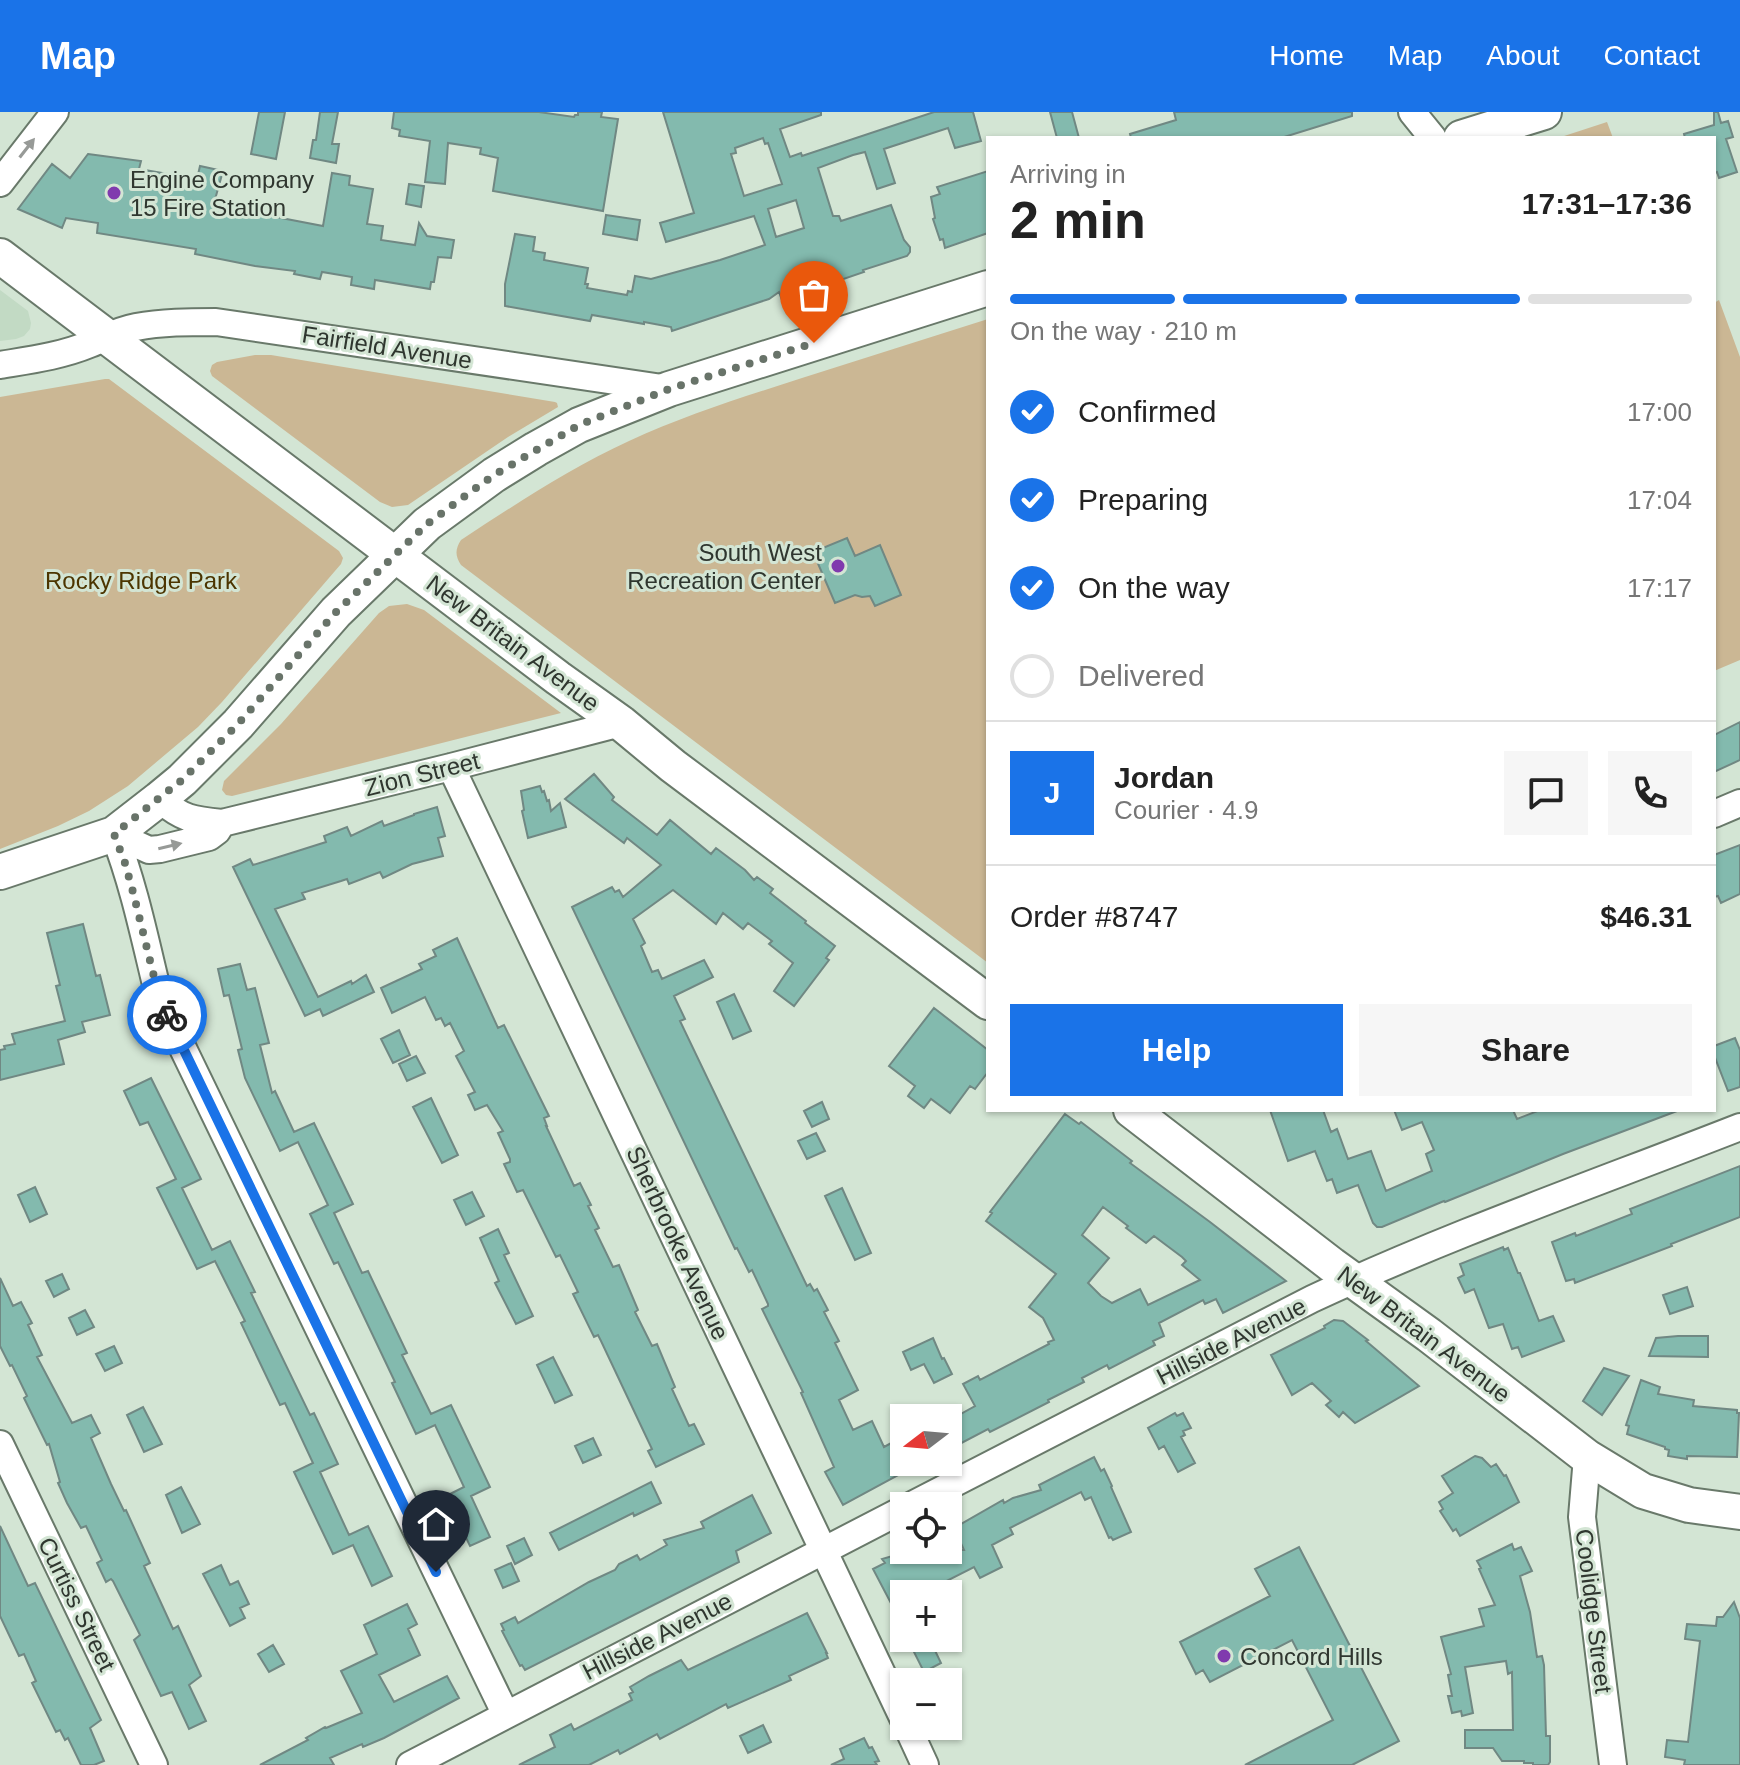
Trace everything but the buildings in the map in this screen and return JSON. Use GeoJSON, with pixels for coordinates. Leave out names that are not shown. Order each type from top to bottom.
{"type":"FeatureCollection","features":[{"type":"Feature","properties":{"kind":"main road"},"geometry":{"type":"LineString","coordinates":[[1467,136],[1544,112]]}},
{"type":"Feature","properties":{"kind":"main road","name":"New Britain Avenue"},"geometry":{"type":"LineString","coordinates":[[0,256],[986,1001]]}},
{"type":"Feature","properties":{"kind":"main road","name":"Fairfield Avenue"},"geometry":{"type":"LineString","coordinates":[[114,834],[182,780],[238,724],[336,612],[427,524],[536,449],[579,425],[669,389],[986,289]]}},
{"type":"Feature","properties":{"kind":"main road"},"geometry":{"type":"LineString","coordinates":[[0,872],[114,834]]}},
{"type":"Feature","properties":{"kind":"main road","name":"New Britain Avenue"},"geometry":{"type":"LineString","coordinates":[[1134,1112],[1587,1457],[1643,1491],[1689,1505],[1740,1512]]}},
{"type":"Feature","properties":{"kind":"street"},"geometry":{"type":"LineString","coordinates":[[0,183],[55,112]]}},
{"type":"Feature","properties":{"kind":"street"},"geometry":{"type":"LineString","coordinates":[[1412,112],[1431,136]]}},
{"type":"Feature","properties":{"kind":"street","name":"Fairfield Avenue"},"geometry":{"type":"LineString","coordinates":[[0,365],[70,351],[133,327],[158,323],[216,322],[669,389]]}},
{"type":"Feature","properties":{"kind":"street","name":"Zion Street"},"geometry":{"type":"LineString","coordinates":[[159,799],[176,813],[193,820],[222,823],[621,723]]}},
{"type":"Feature","properties":{"kind":"street","name":"Sherbrooke Avenue"},"geometry":{"type":"LineString","coordinates":[[451,767],[890,1690]]}},
{"type":"Feature","properties":{"kind":"street"},"geometry":{"type":"LineString","coordinates":[[1716,813],[1740,803]]}},
{"type":"Feature","properties":{"kind":"street","name":"Zion Street"},"geometry":{"type":"LineString","coordinates":[[114,834],[149,850],[160,849],[209,837],[222,823]]}},
{"type":"Feature","properties":{"kind":"street"},"geometry":{"type":"LineString","coordinates":[[114,834],[130,881],[160,1001],[506,1715]]}},
{"type":"Feature","properties":{"kind":"street","name":"Hillside Avenue"},"geometry":{"type":"LineString","coordinates":[[937,1492],[1352,1280],[1740,1127]]}},
{"type":"Feature","properties":{"kind":"street","name":"Curtiss Street"},"geometry":{"type":"LineString","coordinates":[[0,1444],[154,1765]]}},
{"type":"Feature","properties":{"kind":"street","name":"Coolidge Street"},"geometry":{"type":"LineString","coordinates":[[1587,1457],[1582,1517],[1613,1765]]}},
{"type":"Feature","properties":{"kind":"street","name":"Hillside Avenue"},"geometry":{"type":"LineString","coordinates":[[410,1765],[890,1516]]}},
{"type":"Feature","properties":{"kind":"street"},"geometry":{"type":"LineString","coordinates":[[913,1740],[925,1765]]}},
{"type":"Feature","properties":{"kind":"shaded area"},"geometry":{"type":"Polygon","coordinates":[[[0,290],[28,311],[31,323],[24,336],[0,341],[0,290]]]}},
{"type":"Feature","properties":{"kind":"green space"},"geometry":{"type":"Polygon","coordinates":[[[1607,122],[1612,136],[1564,136],[1607,122]]]}},
{"type":"Feature","properties":{"kind":"green space"},"geometry":{"type":"Polygon","coordinates":[[[1719,300],[1740,357],[1740,660],[1716,670],[1716,302],[1719,300]]]}},
{"type":"Feature","properties":{"kind":"green space"},"geometry":{"type":"Polygon","coordinates":[[[986,320],[986,961],[461,565],[458,559],[456,552],[461,540],[586,463],[650,432],[736,399],[986,320]]]}},
{"type":"Feature","properties":{"kind":"green space"},"geometry":{"type":"Polygon","coordinates":[[[271,355],[555,402],[558,407],[408,505],[392,507],[380,502],[212,376],[212,365],[217,362],[271,355]]]}},
{"type":"Feature","properties":{"kind":"green space","name":"Rocky Ridge Park"},"geometry":{"type":"Polygon","coordinates":[[[105,379],[339,551],[343,558],[198,727],[128,786],[89,811],[0,849],[0,397],[105,379]]]}},
{"type":"Feature","properties":{"kind":"green space"},"geometry":{"type":"Polygon","coordinates":[[[407,604],[424,610],[561,713],[226,795],[222,790],[224,781],[281,724],[379,613],[389,606],[407,604]]]}},
{"type":"Feature","properties":{"kind":"way so far"},"geometry":{"type":"LineString","coordinates":[[167,1015],[160,1001],[133,892],[114,834],[182,780],[238,724],[336,612],[427,524],[494,475],[579,425],[669,389],[814,343]]}},
{"type":"Feature","properties":{"kind":"place","name":"Engine Company 15 Fire Station"},"geometry":{"type":"Point","coordinates":[114,193]}},
{"type":"Feature","properties":{"kind":"place","name":"South West Recreation Center"},"geometry":{"type":"Point","coordinates":[838,566]}},
{"type":"Feature","properties":{"kind":"place","name":"Concord Hills"},"geometry":{"type":"Point","coordinates":[1224,1656]}},
{"type":"Feature","properties":{"kind":"route"},"geometry":{"type":"LineString","coordinates":[[167,1015],[436,1572]]}}]}
